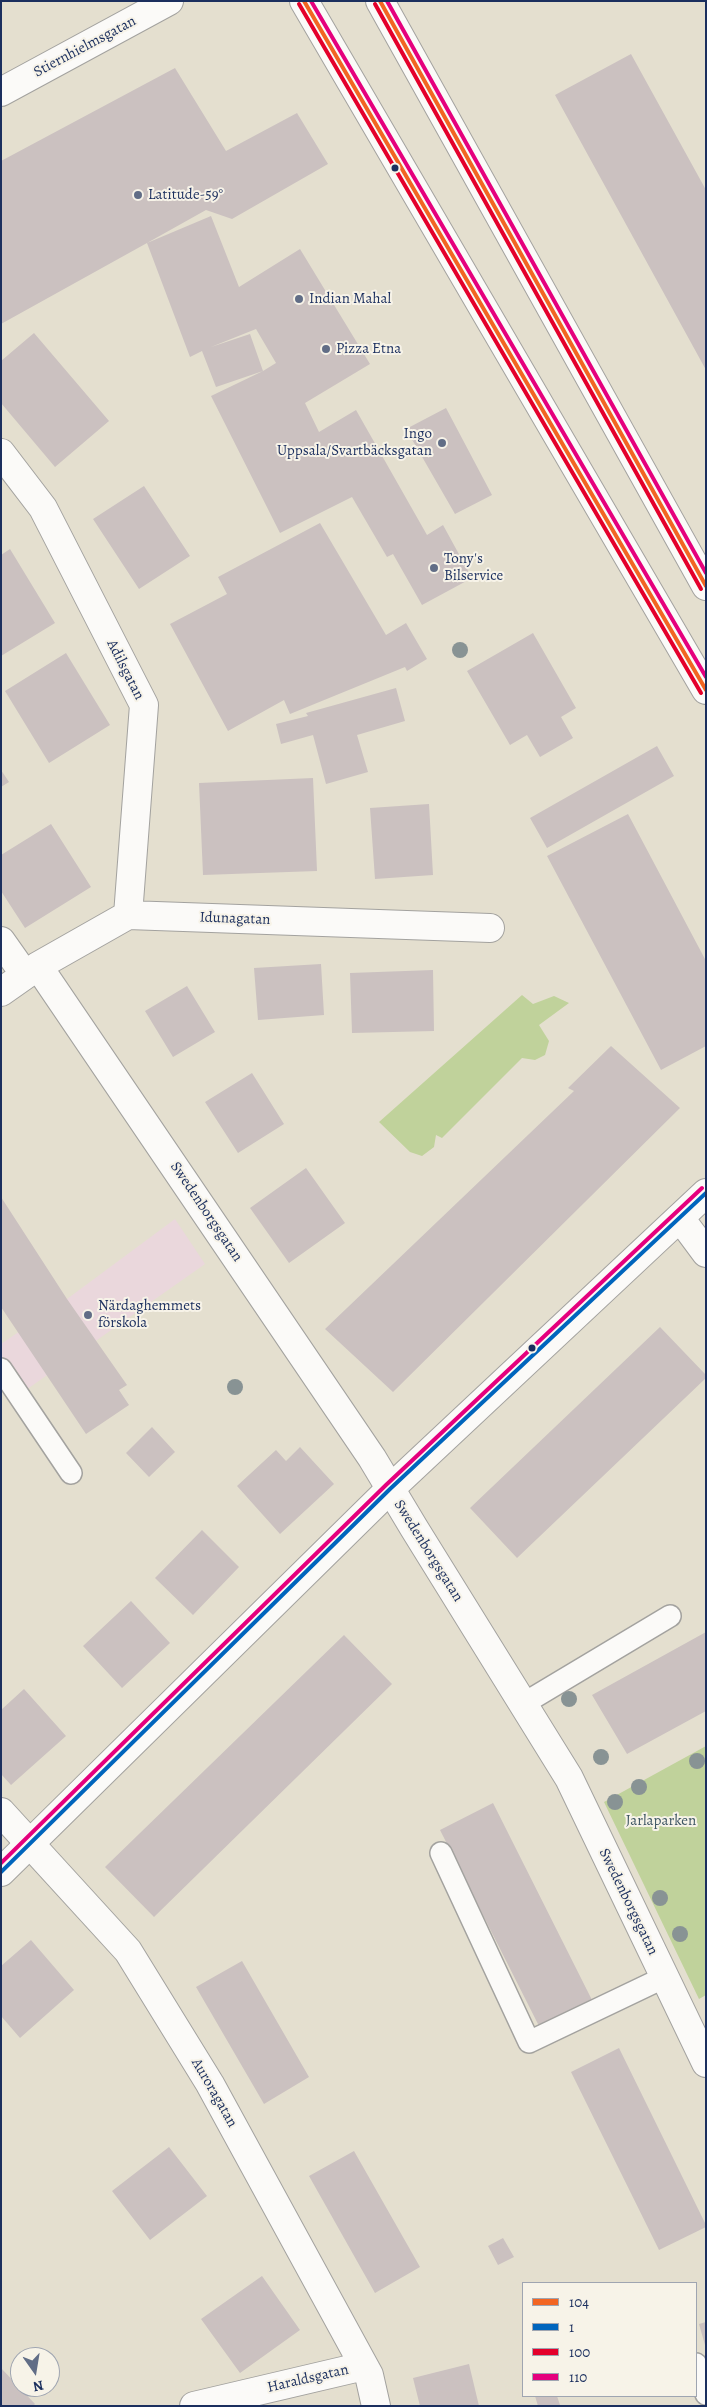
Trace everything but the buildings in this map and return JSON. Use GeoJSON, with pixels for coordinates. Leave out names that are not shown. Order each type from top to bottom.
{"type":"FeatureCollection","features":[{"type":"Feature","properties":{"kind":"street","name":"Stiernhielmsgatan"},"geometry":{"type":"LineString","coordinates":[[1,92],[169,1]]}},
{"type":"Feature","properties":{"kind":"street"},"geometry":{"type":"LineString","coordinates":[[304,1],[706,690]]}},
{"type":"Feature","properties":{"kind":"street"},"geometry":{"type":"LineString","coordinates":[[380,1],[706,586]]}},
{"type":"Feature","properties":{"kind":"street","name":"Adilsgatan"},"geometry":{"type":"LineString","coordinates":[[1,453],[43,508],[144,705],[128,915]]}},
{"type":"Feature","properties":{"kind":"street"},"geometry":{"type":"LineString","coordinates":[[1,992],[32,970],[128,915]]}},
{"type":"Feature","properties":{"kind":"street","name":"Idunagatan"},"geometry":{"type":"LineString","coordinates":[[128,915],[490,928]]}},
{"type":"Feature","properties":{"kind":"street","name":"Swedenborgsgatan"},"geometry":{"type":"LineString","coordinates":[[1,941],[32,970],[372,1458],[569,1778],[706,2063]]}},
{"type":"Feature","properties":{"kind":"street"},"geometry":{"type":"LineString","coordinates":[[1,1872],[390,1489],[706,1193]]}},
{"type":"Feature","properties":{"kind":"street"},"geometry":{"type":"LineString","coordinates":[[680,1218],[706,1253]]}},
{"type":"Feature","properties":{"kind":"street","name":"Auroragatan"},"geometry":{"type":"LineString","coordinates":[[1,1812],[128,1951],[210,2084],[369,2375],[376,2406]]}},
{"type":"Feature","properties":{"kind":"street","name":"Haraldsgatan"},"geometry":{"type":"LineString","coordinates":[[194,2406],[364,2366]]}},
{"type":"Feature","properties":{"kind":"lane"},"geometry":{"type":"LineString","coordinates":[[1,1369],[71,1473]]}},
{"type":"Feature","properties":{"kind":"lane"},"geometry":{"type":"LineString","coordinates":[[523,1704],[670,1616]]}},
{"type":"Feature","properties":{"kind":"lane"},"geometry":{"type":"LineString","coordinates":[[441,1853],[529,2042],[665,1977]]}},
{"type":"Feature","properties":{"kind":"lane"},"geometry":{"type":"LineString","coordinates":[[697,2367],[706,2394]]}},
{"type":"Feature","properties":{"kind":"shaded area","name":"Närdaghemmets förskola"},"geometry":{"type":"Polygon","coordinates":[[[175,1219],[205,1264],[26,1390],[1,1356],[1,1344],[67,1299],[175,1219]]]}},
{"type":"Feature","properties":{"kind":"green space"},"geometry":{"type":"Polygon","coordinates":[[[522,995],[533,1004],[554,996],[569,1003],[539,1025],[549,1041],[545,1055],[535,1060],[522,1058],[442,1138],[436,1135],[434,1147],[422,1156],[410,1152],[379,1122],[522,995]]]}},
{"type":"Feature","properties":{"kind":"green space","name":"Jarlaparken"},"geometry":{"type":"Polygon","coordinates":[[[706,1746],[706,1995],[699,1999],[604,1802],[706,1746]]]}},
{"type":"Feature","properties":{"kind":"transit line","name":"104"},"geometry":{"type":"LineString","coordinates":[[304,1],[706,690]]}},
{"type":"Feature","properties":{"kind":"transit line","name":"110"},"geometry":{"type":"LineString","coordinates":[[311,1],[706,677]]}},
{"type":"Feature","properties":{"kind":"transit line","name":"104"},"geometry":{"type":"LineString","coordinates":[[380,1],[706,586]]}},
{"type":"Feature","properties":{"kind":"transit line","name":"110"},"geometry":{"type":"LineString","coordinates":[[387,1],[706,573]]}},
{"type":"Feature","properties":{"kind":"transit line","name":"100"},"geometry":{"type":"LineString","coordinates":[[299,4],[701,693]]}},
{"type":"Feature","properties":{"kind":"transit line","name":"100"},"geometry":{"type":"LineString","coordinates":[[375,4],[701,589]]}},
{"type":"Feature","properties":{"kind":"transit line","name":"110"},"geometry":{"type":"LineString","coordinates":[[1,1863],[386,1485],[702,1188]]}},
{"type":"Feature","properties":{"kind":"transit line","name":"1"},"geometry":{"type":"LineString","coordinates":[[1,1872],[390,1489],[706,1193]]}},
{"type":"Feature","properties":{"kind":"place","name":"Latitude-59°"},"geometry":{"type":"Point","coordinates":[138,195]}},
{"type":"Feature","properties":{"kind":"place","name":"Indian Mahal"},"geometry":{"type":"Point","coordinates":[299,299]}},
{"type":"Feature","properties":{"kind":"place","name":"Pizza Etna"},"geometry":{"type":"Point","coordinates":[326,349]}},
{"type":"Feature","properties":{"kind":"place","name":"Ingo Uppsala/Svartbäcksgatan"},"geometry":{"type":"Point","coordinates":[442,443]}},
{"type":"Feature","properties":{"kind":"place","name":"Tony's Bilservice"},"geometry":{"type":"Point","coordinates":[434,568]}},
{"type":"Feature","properties":{"kind":"place","name":"Närdaghemmets förskola"},"geometry":{"type":"Point","coordinates":[88,1315]}}]}
